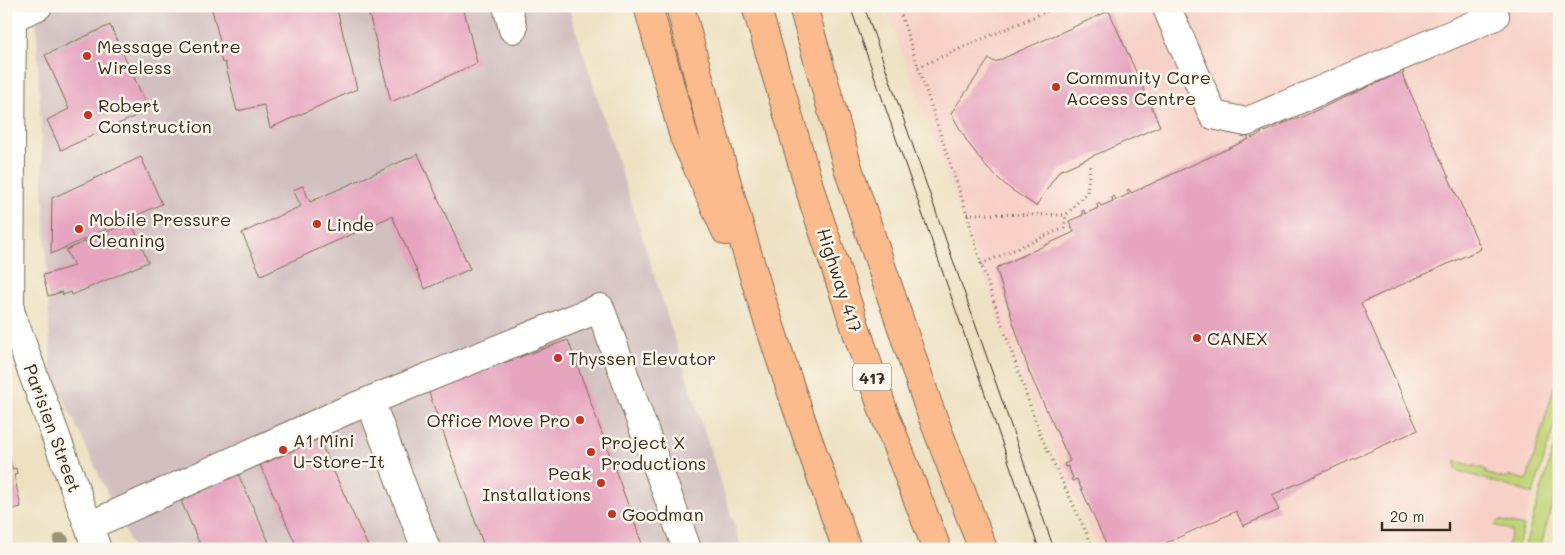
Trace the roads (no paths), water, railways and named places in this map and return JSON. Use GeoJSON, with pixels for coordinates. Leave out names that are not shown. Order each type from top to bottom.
{"type":"FeatureCollection","features":[{"type":"Feature","properties":{"kind":"highway"},"geometry":{"type":"LineString","coordinates":[[648,6],[684,137],[770,327]]}},
{"type":"Feature","properties":{"kind":"highway"},"geometry":{"type":"LineString","coordinates":[[680,6],[738,222],[770,327],[792,397],[847,549]]}},
{"type":"Feature","properties":{"kind":"highway","name":"Highway 417"},"geometry":{"type":"LineString","coordinates":[[756,6],[814,203],[836,269],[884,410],[937,549]]}},
{"type":"Feature","properties":{"kind":"highway"},"geometry":{"type":"LineString","coordinates":[[803,6],[852,177],[928,405],[983,549]]}},
{"type":"Feature","properties":{"kind":"street"},"geometry":{"type":"LineString","coordinates":[[10,15],[38,6]]}},
{"type":"Feature","properties":{"kind":"street"},"geometry":{"type":"LineString","coordinates":[[1166,6],[1213,115],[1246,122],[1495,16]]}},
{"type":"Feature","properties":{"kind":"street","name":"Parisien Street"},"geometry":{"type":"LineString","coordinates":[[10,15],[8,312],[93,537]]}},
{"type":"Feature","properties":{"kind":"street"},"geometry":{"type":"LineString","coordinates":[[93,537],[370,401],[600,308],[687,549]]}},
{"type":"Feature","properties":{"kind":"street"},"geometry":{"type":"LineString","coordinates":[[370,401],[426,549]]}},
{"type":"Feature","properties":{"kind":"tram line"},"geometry":{"type":"LineString","coordinates":[[850,6],[1039,549]]}},
{"type":"Feature","properties":{"kind":"tram line"},"geometry":{"type":"LineString","coordinates":[[864,6],[1054,549]]}},
{"type":"Feature","properties":{"kind":"place","name":"Message Centre Wireless"},"geometry":{"type":"Point","coordinates":[87,56]}},
{"type":"Feature","properties":{"kind":"place","name":"Community Care Access Centre"},"geometry":{"type":"Point","coordinates":[1056,87]}},
{"type":"Feature","properties":{"kind":"place","name":"Robert Construction"},"geometry":{"type":"Point","coordinates":[88,115]}},
{"type":"Feature","properties":{"kind":"place","name":"Linde"},"geometry":{"type":"Point","coordinates":[317,224]}},
{"type":"Feature","properties":{"kind":"place","name":"Mobile Pressure Cleaning"},"geometry":{"type":"Point","coordinates":[79,229]}},
{"type":"Feature","properties":{"kind":"place","name":"CANEX"},"geometry":{"type":"Point","coordinates":[1197,338]}},
{"type":"Feature","properties":{"kind":"place","name":"Thyssen Elevator"},"geometry":{"type":"Point","coordinates":[558,358]}},
{"type":"Feature","properties":{"kind":"place","name":"Office Move Pro"},"geometry":{"type":"Point","coordinates":[580,420]}},
{"type":"Feature","properties":{"kind":"place","name":"A1 Mini U-Store-It"},"geometry":{"type":"Point","coordinates":[283,450]}},
{"type":"Feature","properties":{"kind":"place","name":"Project X Productions"},"geometry":{"type":"Point","coordinates":[591,452]}},
{"type":"Feature","properties":{"kind":"place","name":"Peak Installations"},"geometry":{"type":"Point","coordinates":[601,483]}},
{"type":"Feature","properties":{"kind":"place","name":"Goodman"},"geometry":{"type":"Point","coordinates":[612,514]}}]}
